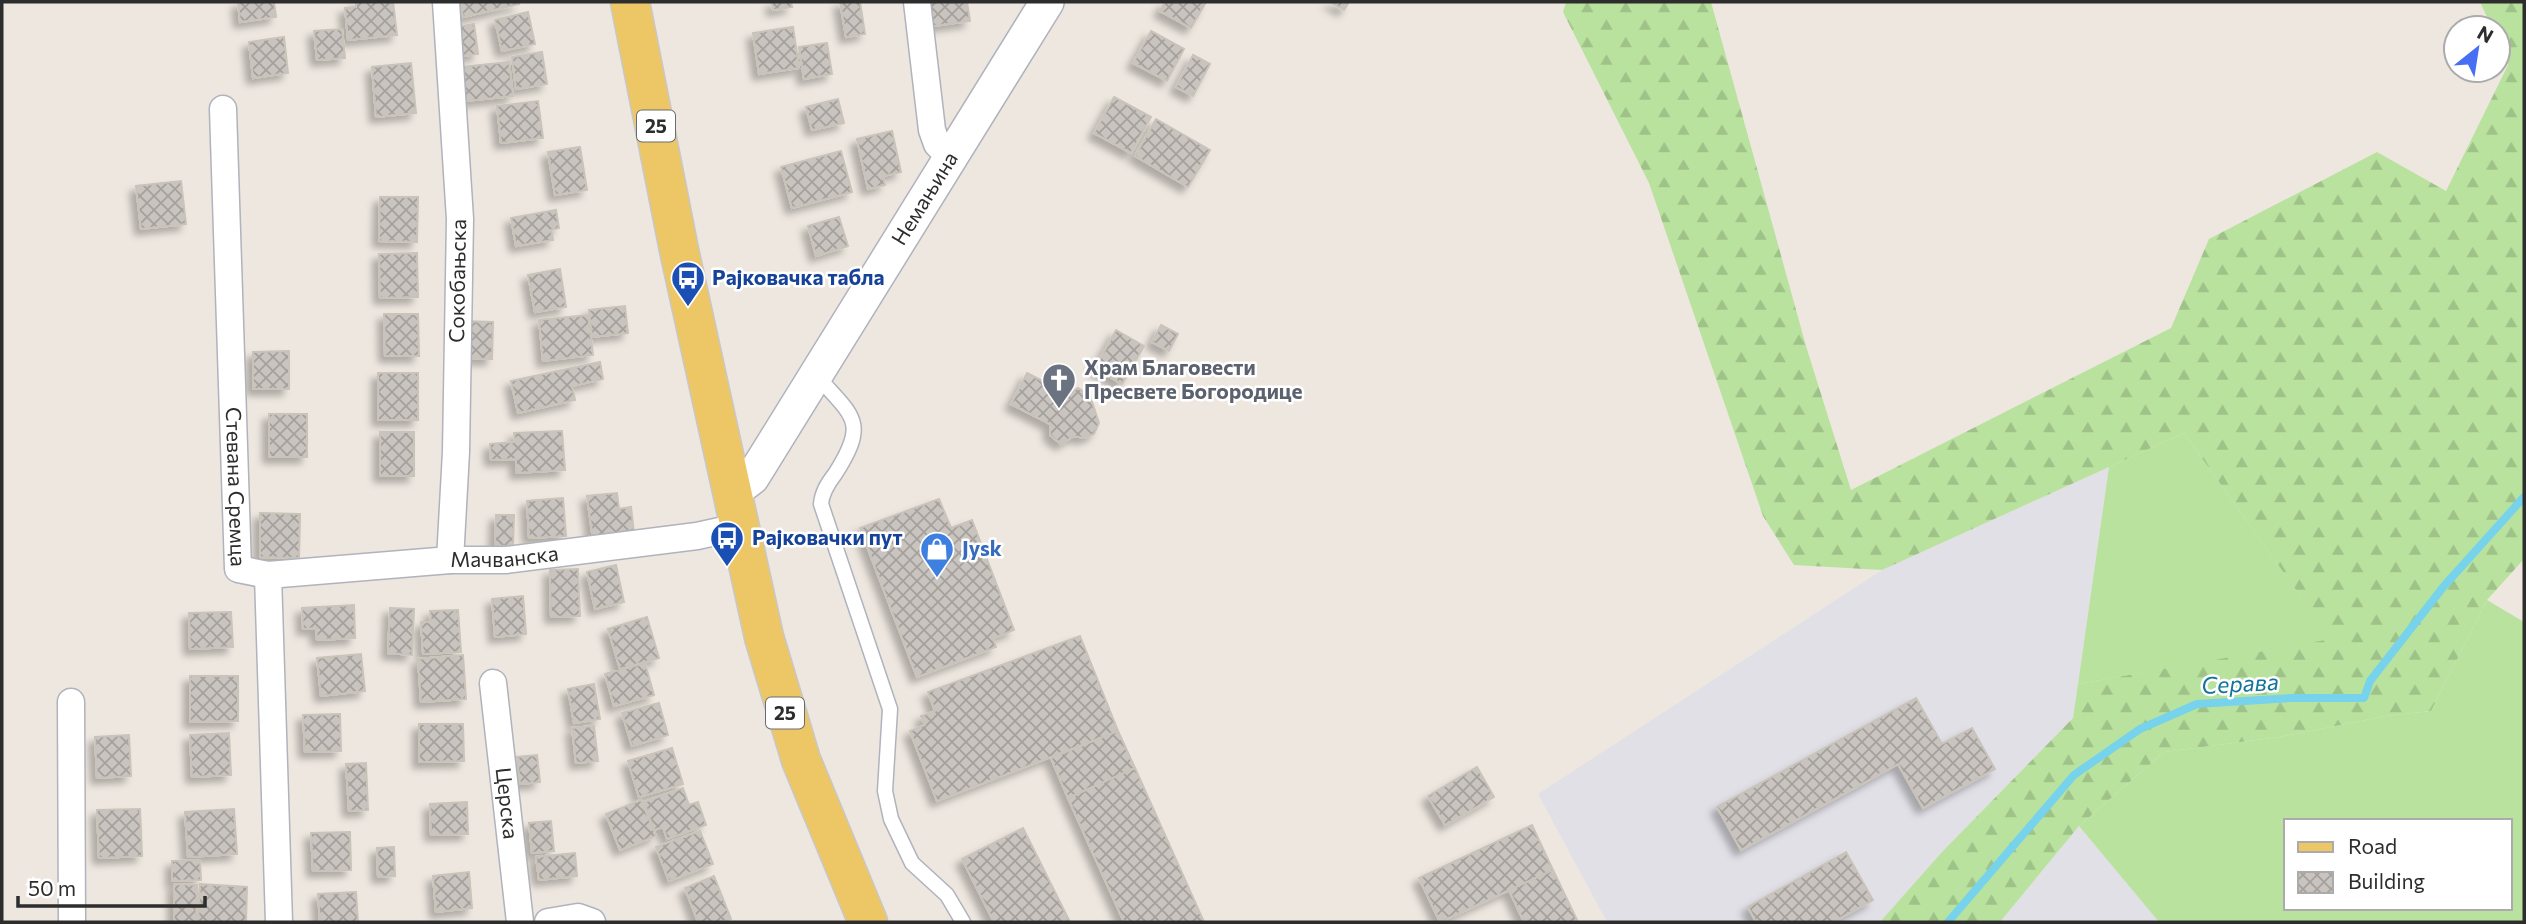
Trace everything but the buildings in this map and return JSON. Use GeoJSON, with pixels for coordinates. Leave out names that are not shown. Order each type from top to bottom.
{"type":"FeatureCollection","features":[{"type":"Feature","properties":{"kind":"main road","name":"25"},"geometry":{"type":"LineString","coordinates":[[630,2],[679,250],[769,658],[790,727],[868,922]]}},
{"type":"Feature","properties":{"kind":"street","name":"Сокобањска"},"geometry":{"type":"LineString","coordinates":[[446,2],[460,219],[456,452],[450,560]]}},
{"type":"Feature","properties":{"kind":"street"},"geometry":{"type":"LineString","coordinates":[[918,2],[932,130],[937,144],[949,156]]}},
{"type":"Feature","properties":{"kind":"street","name":"Немањина"},"geometry":{"type":"LineString","coordinates":[[735,511],[815,374],[1047,2]]}},
{"type":"Feature","properties":{"kind":"street","name":"Стевана Сремца"},"geometry":{"type":"LineString","coordinates":[[223,109],[238,569],[268,575],[278,922]]}},
{"type":"Feature","properties":{"kind":"street","name":"Мачванска"},"geometry":{"type":"LineString","coordinates":[[268,575],[450,560],[506,559],[696,536],[735,511]]}},
{"type":"Feature","properties":{"kind":"street","name":"Церска"},"geometry":{"type":"LineString","coordinates":[[492,683],[520,922]]}},
{"type":"Feature","properties":{"kind":"street"},"geometry":{"type":"LineString","coordinates":[[71,702],[72,922]]}},
{"type":"Feature","properties":{"kind":"street"},"geometry":{"type":"LineString","coordinates":[[548,922],[578,916],[592,922]]}},
{"type":"Feature","properties":{"kind":"lane"},"geometry":{"type":"LineString","coordinates":[[815,374],[848,410],[854,424],[854,441],[825,489],[821,504],[890,709],[885,791],[888,811],[912,863],[947,895],[963,922]]}},
{"type":"Feature","properties":{"kind":"shaded area"},"geometry":{"type":"Polygon","coordinates":[[[2109,467],[2073,718],[1942,852],[1880,922],[1607,922],[1538,794],[1882,570],[2109,467]]]}},
{"type":"Feature","properties":{"kind":"shaded area"},"geometry":{"type":"Polygon","coordinates":[[[2079,826],[2159,922],[2000,922],[2079,826]]]}},
{"type":"Feature","properties":{"kind":"green space"},"geometry":{"type":"Polygon","coordinates":[[[1566,2],[1711,2],[1806,346],[1851,490],[2171,328],[2209,239],[2377,152],[2446,191],[2499,84],[2512,84],[2512,14],[2486,14],[2480,2],[2524,2],[2524,559],[2487,600],[2431,711],[2386,716],[2279,737],[2164,752],[2079,826],[2000,922],[1880,922],[1942,852],[2073,718],[2078,684],[2331,639],[2184,433],[1882,570],[1794,565],[1763,516],[1649,183],[1563,12],[1566,2]]]}},
{"type":"Feature","properties":{"kind":"green space"},"geometry":{"type":"Polygon","coordinates":[[[2184,433],[2332,640],[2078,684],[2109,467],[2184,433]]]}},
{"type":"Feature","properties":{"kind":"green space"},"geometry":{"type":"Polygon","coordinates":[[[2487,600],[2524,622],[2524,922],[2159,922],[2079,826],[2164,752],[2279,737],[2386,716],[2431,711],[2487,600]]]}},
{"type":"Feature","properties":{"kind":"waterway","name":"Серава"},"geometry":{"type":"LineString","coordinates":[[1948,922],[2074,775],[2140,729],[2197,704],[2291,698],[2364,698],[2370,681],[2444,586],[2524,497]]}},
{"type":"Feature","properties":{"kind":"place","name":"Рајковачка табла"},"geometry":{"type":"Point","coordinates":[688,308]}},
{"type":"Feature","properties":{"kind":"place","name":"Храм Благовести Пресвете Богородице"},"geometry":{"type":"Point","coordinates":[1059,410]}},
{"type":"Feature","properties":{"kind":"place","name":"Рајковачки пут"},"geometry":{"type":"Point","coordinates":[727,568]}},
{"type":"Feature","properties":{"kind":"place","name":"Jysk"},"geometry":{"type":"Point","coordinates":[937,579]}}]}
